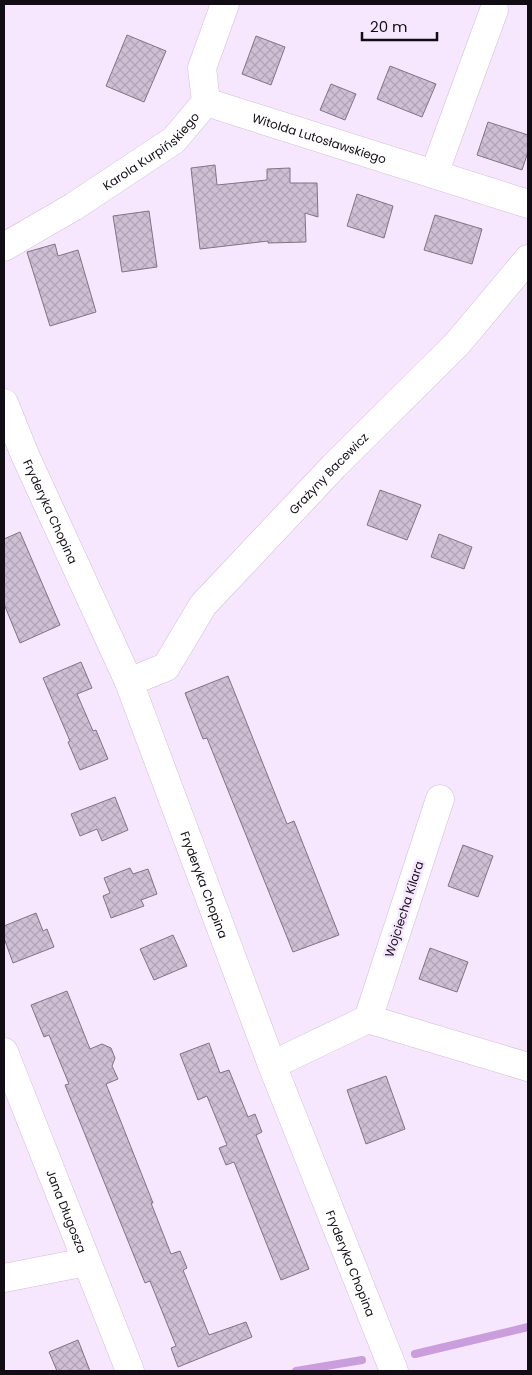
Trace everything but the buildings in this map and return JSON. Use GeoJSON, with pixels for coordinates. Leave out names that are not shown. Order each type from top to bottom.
{"type":"FeatureCollection","features":[{"type":"Feature","properties":{"kind":"street","name":"Karola Kurpińskiego"},"geometry":{"type":"LineString","coordinates":[[4,246],[73,207],[174,140],[206,102],[202,68],[226,4]]}},
{"type":"Feature","properties":{"kind":"street"},"geometry":{"type":"LineString","coordinates":[[434,174],[494,10]]}},
{"type":"Feature","properties":{"kind":"street","name":"Witolda Lutosławskiego"},"geometry":{"type":"LineString","coordinates":[[206,102],[528,204]]}},
{"type":"Feature","properties":{"kind":"street","name":"Grażyny Bacewicz"},"geometry":{"type":"LineString","coordinates":[[130,682],[166,667],[203,606],[334,466],[456,344],[528,259]]}},
{"type":"Feature","properties":{"kind":"street","name":"Fryderyka Chopina"},"geometry":{"type":"LineString","coordinates":[[4,404],[25,455],[130,682],[272,1065],[394,1371]]}},
{"type":"Feature","properties":{"kind":"street","name":"Wojciecha Kilara"},"geometry":{"type":"LineString","coordinates":[[368,1019],[440,799]]}},
{"type":"Feature","properties":{"kind":"street"},"geometry":{"type":"LineString","coordinates":[[272,1065],[368,1019],[528,1067]]}},
{"type":"Feature","properties":{"kind":"street","name":"Jana Długosza"},"geometry":{"type":"LineString","coordinates":[[4,1052],[130,1371]]}},
{"type":"Feature","properties":{"kind":"street"},"geometry":{"type":"LineString","coordinates":[[4,1278],[86,1262]]}},
{"type":"Feature","properties":{"kind":"waterway"},"geometry":{"type":"LineString","coordinates":[[415,1354],[528,1327]]}},
{"type":"Feature","properties":{"kind":"waterway"},"geometry":{"type":"LineString","coordinates":[[296,1371],[362,1360]]}}]}
